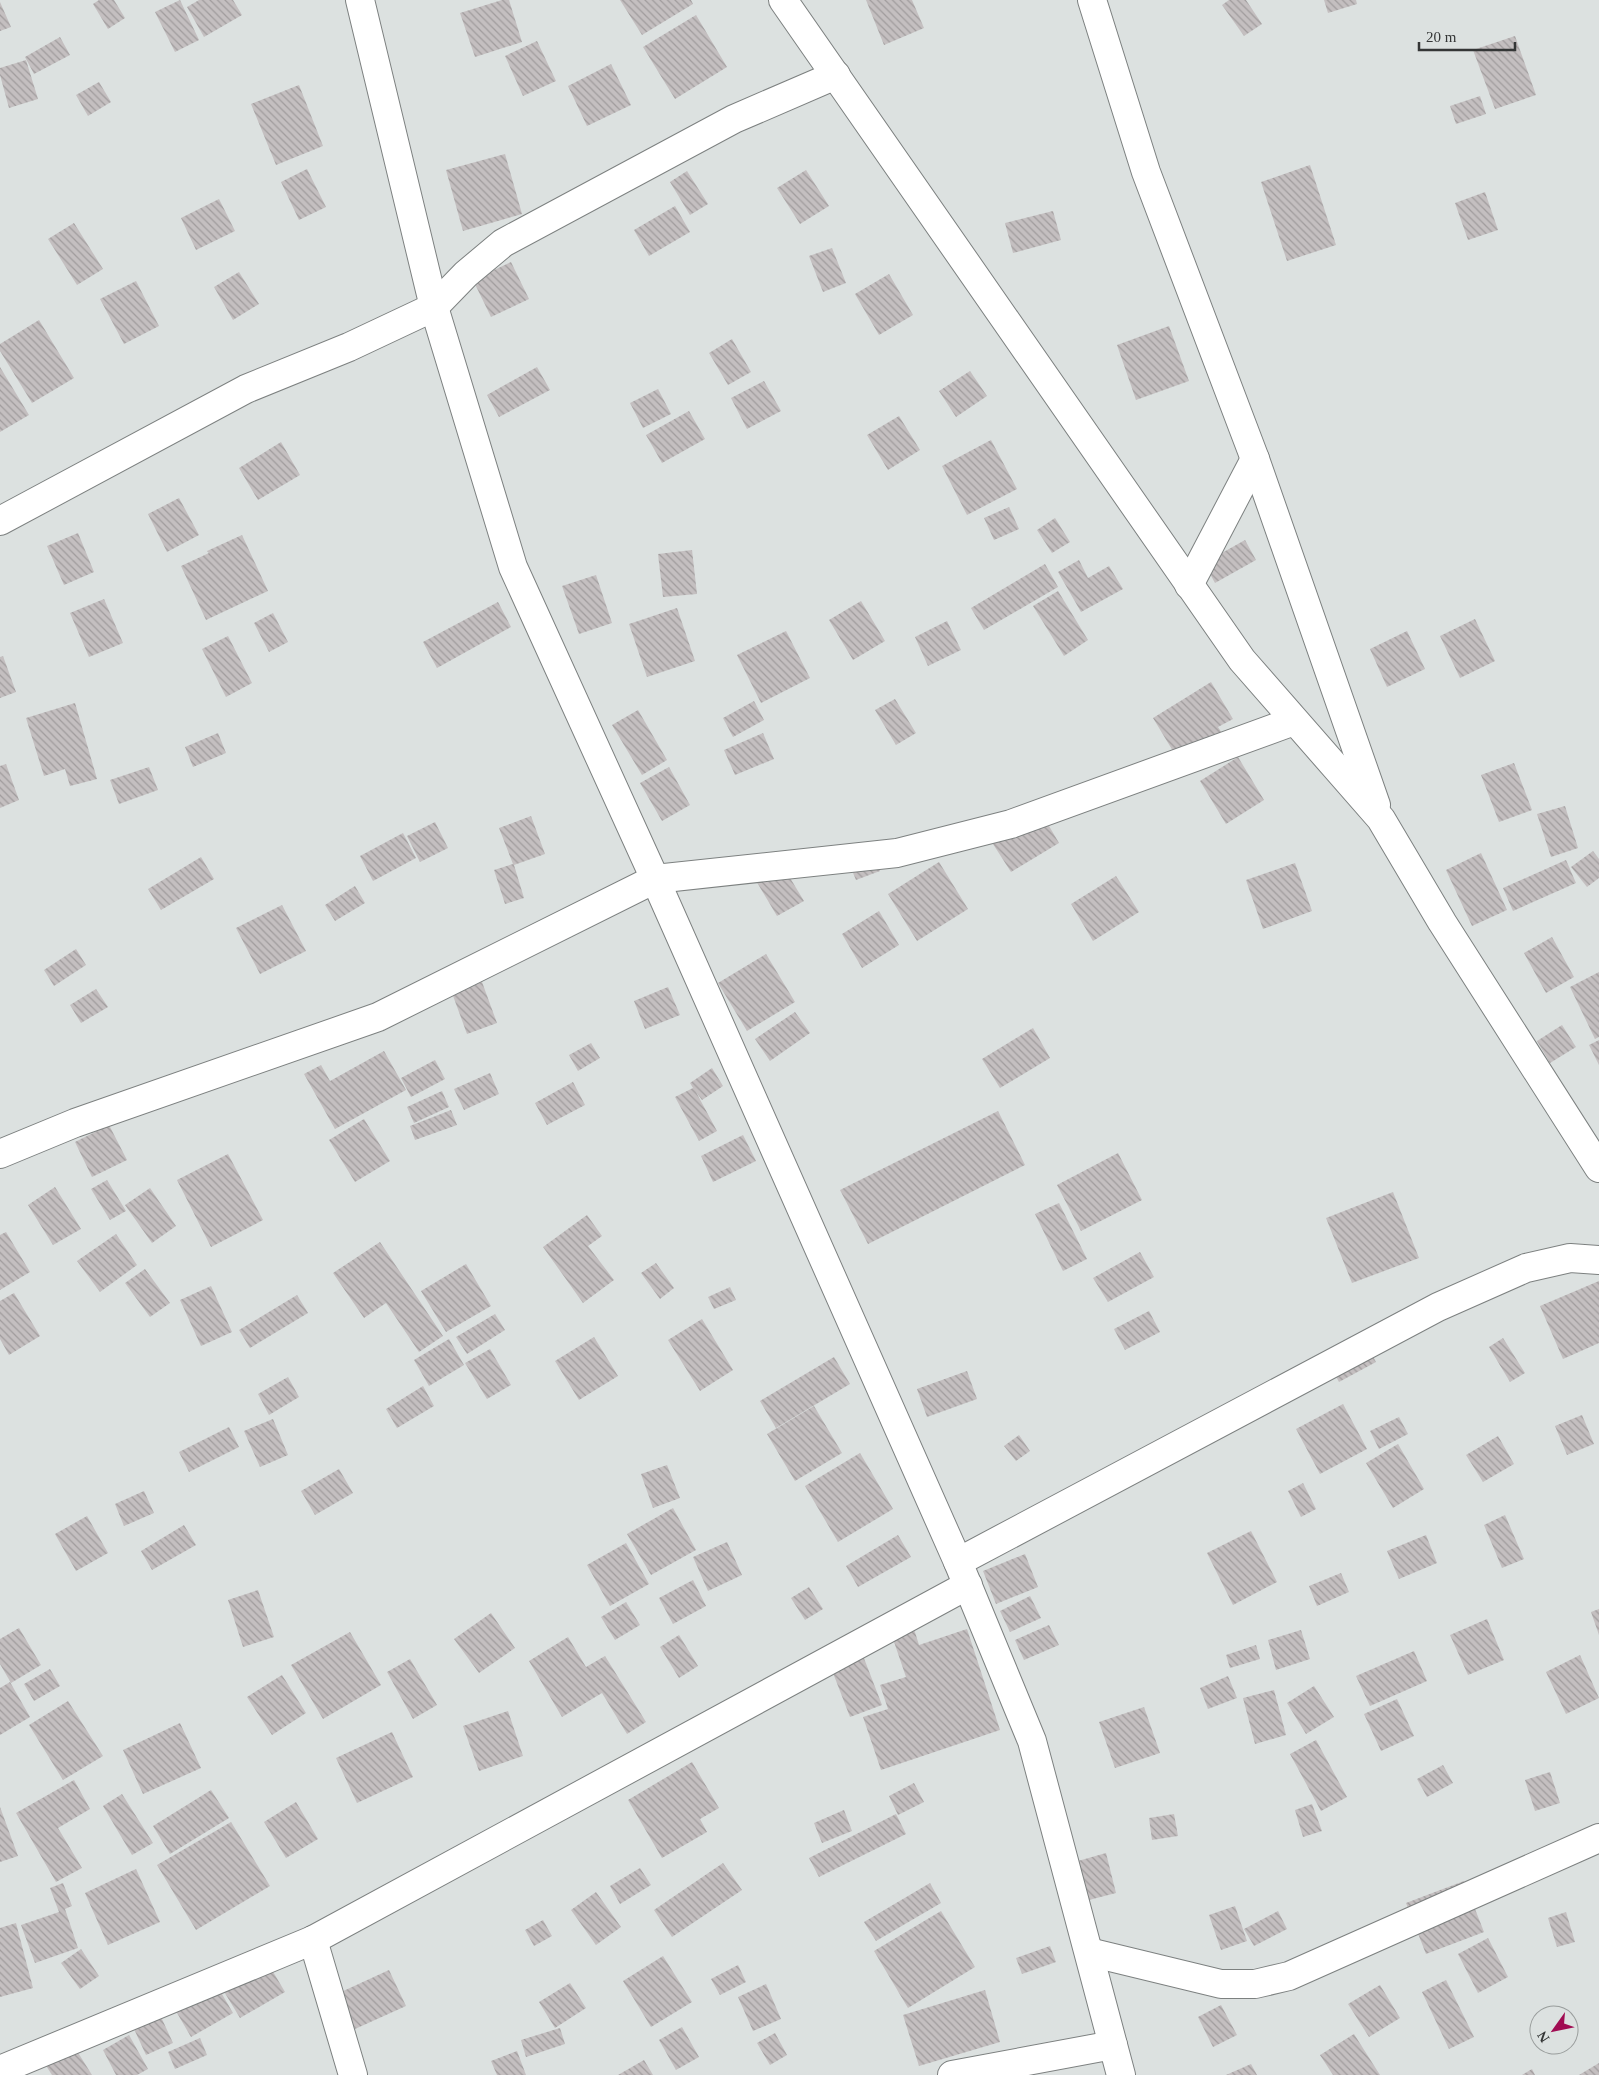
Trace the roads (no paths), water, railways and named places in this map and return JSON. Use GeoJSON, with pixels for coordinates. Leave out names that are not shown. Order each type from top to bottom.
{"type":"FeatureCollection","features":[{"type":"Feature","properties":{"kind":"street"},"geometry":{"type":"LineString","coordinates":[[360,0],[434,307],[513,567],[655,879],[963,1574],[1032,1741],[1121,2075]]}},
{"type":"Feature","properties":{"kind":"street"},"geometry":{"type":"LineString","coordinates":[[783,0],[1242,660],[1381,818]]}},
{"type":"Feature","properties":{"kind":"street"},"geometry":{"type":"LineString","coordinates":[[1092,0],[1146,172],[1255,459],[1381,818],[1442,922],[1599,1168]]}},
{"type":"Feature","properties":{"kind":"street"},"geometry":{"type":"LineString","coordinates":[[0,521],[246,389],[349,347],[434,307],[466,274],[503,243],[734,119],[836,75]]}},
{"type":"Feature","properties":{"kind":"street"},"geometry":{"type":"LineString","coordinates":[[1190,585],[1255,459]]}},
{"type":"Feature","properties":{"kind":"street"},"geometry":{"type":"LineString","coordinates":[[0,1154],[76,1123],[378,1017],[655,879],[897,853],[1011,824],[1294,721]]}},
{"type":"Feature","properties":{"kind":"street"},"geometry":{"type":"LineString","coordinates":[[0,2070],[313,1940],[1438,1307],[1526,1268],[1570,1258],[1599,1260]]}},
{"type":"Feature","properties":{"kind":"street"},"geometry":{"type":"LineString","coordinates":[[1088,1952],[1221,1984],[1255,1984],[1289,1976],[1599,1838]]}},
{"type":"Feature","properties":{"kind":"street"},"geometry":{"type":"LineString","coordinates":[[313,1940],[353,2075]]}},
{"type":"Feature","properties":{"kind":"street"},"geometry":{"type":"LineString","coordinates":[[952,2075],[1113,2045]]}}]}
